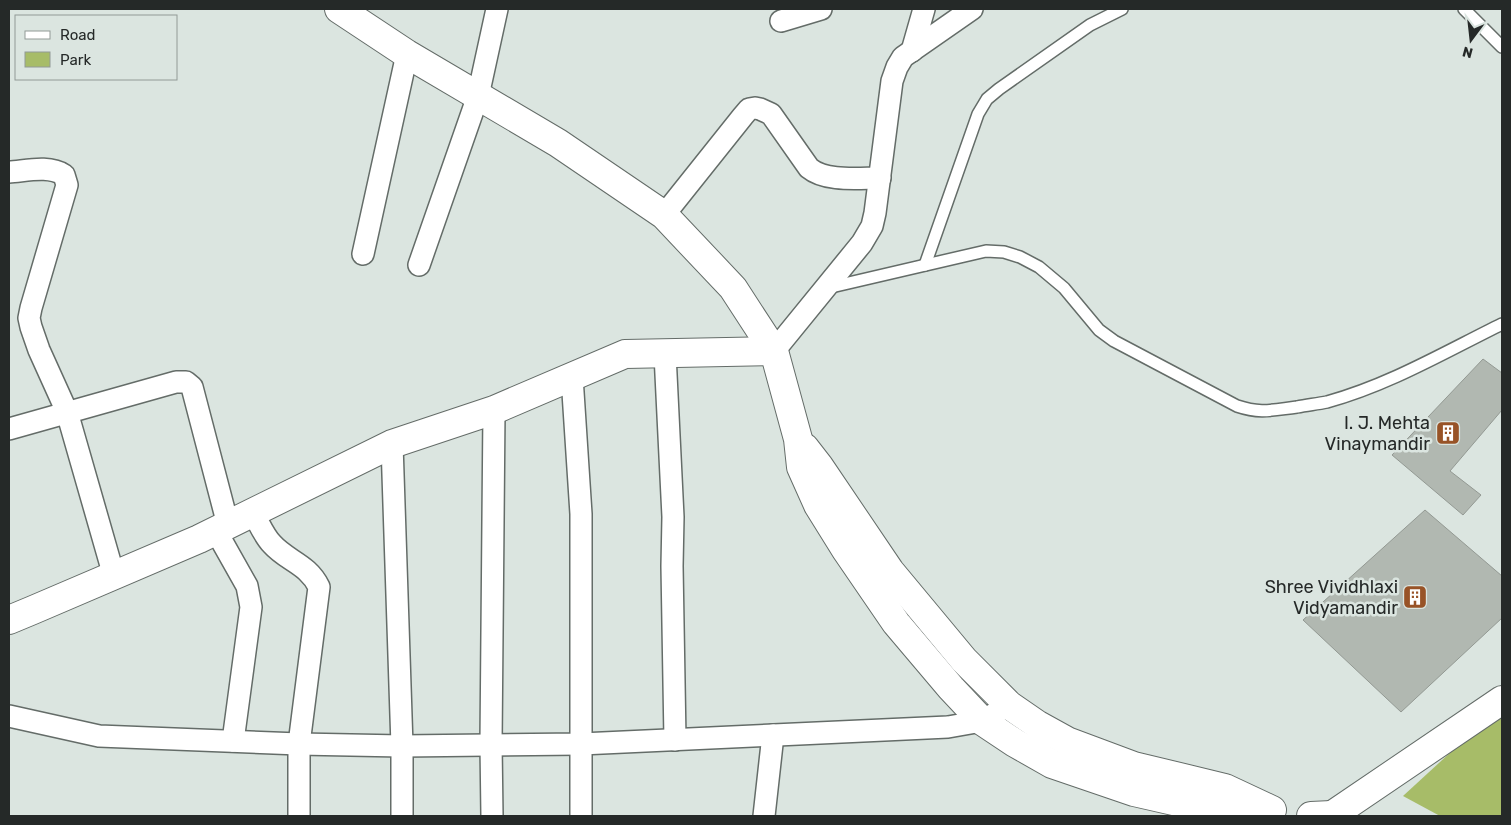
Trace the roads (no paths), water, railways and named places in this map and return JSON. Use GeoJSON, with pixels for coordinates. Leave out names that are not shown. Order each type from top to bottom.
{"type":"FeatureCollection","features":[{"type":"Feature","properties":{"kind":"main road"},"geometry":{"type":"LineString","coordinates":[[339,9],[407,54],[558,143],[664,215],[733,288],[774,351],[798,439],[801,467],[818,505],[896,623],[982,721],[1052,764],[1134,792],[1226,813],[1270,816]]}},
{"type":"Feature","properties":{"kind":"main road"},"geometry":{"type":"LineString","coordinates":[[9,620],[222,528],[392,444],[494,410],[625,354],[774,351]]}},
{"type":"Feature","properties":{"kind":"main road"},"geometry":{"type":"LineString","coordinates":[[798,439],[819,466],[890,571],[964,660],[1009,705],[1067,742],[1134,766],[1225,788],[1285,816]]}},
{"type":"Feature","properties":{"kind":"main road"},"geometry":{"type":"LineString","coordinates":[[1328,816],[1502,700]]}},
{"type":"Feature","properties":{"kind":"street"},"geometry":{"type":"LineString","coordinates":[[419,265],[478,96],[498,9]]}},
{"type":"Feature","properties":{"kind":"street"},"geometry":{"type":"LineString","coordinates":[[780,21],[821,9]]}},
{"type":"Feature","properties":{"kind":"street"},"geometry":{"type":"LineString","coordinates":[[912,51],[924,9]]}},
{"type":"Feature","properties":{"kind":"street"},"geometry":{"type":"LineString","coordinates":[[774,351],[862,243],[872,226],[892,81],[896,67],[903,57],[972,9]]}},
{"type":"Feature","properties":{"kind":"street"},"geometry":{"type":"LineString","coordinates":[[363,254],[407,54]]}},
{"type":"Feature","properties":{"kind":"street"},"geometry":{"type":"LineString","coordinates":[[664,215],[749,109],[760,108],[771,114],[809,168],[816,174],[825,177],[880,178]]}},
{"type":"Feature","properties":{"kind":"street"},"geometry":{"type":"LineString","coordinates":[[9,172],[46,170],[58,171],[64,175],[66,185],[29,318],[39,350],[67,412],[114,576]]}},
{"type":"Feature","properties":{"kind":"street"},"geometry":{"type":"LineString","coordinates":[[665,354],[673,517],[675,740]]}},
{"type":"Feature","properties":{"kind":"street"},"geometry":{"type":"LineString","coordinates":[[572,377],[581,514],[581,816]]}},
{"type":"Feature","properties":{"kind":"street"},"geometry":{"type":"LineString","coordinates":[[9,429],[176,382],[186,382],[192,387],[222,528],[247,586],[251,607],[233,741]]}},
{"type":"Feature","properties":{"kind":"street"},"geometry":{"type":"LineString","coordinates":[[492,816],[494,410]]}},
{"type":"Feature","properties":{"kind":"street"},"geometry":{"type":"LineString","coordinates":[[392,444],[402,746],[402,816]]}},
{"type":"Feature","properties":{"kind":"street"},"geometry":{"type":"LineString","coordinates":[[253,513],[270,542],[306,569],[319,586],[299,744],[299,816]]}},
{"type":"Feature","properties":{"kind":"street"},"geometry":{"type":"LineString","coordinates":[[9,716],[99,736],[402,746],[581,744],[948,727],[982,721],[1009,705]]}},
{"type":"Feature","properties":{"kind":"street"},"geometry":{"type":"LineString","coordinates":[[764,816],[773,735]]}},
{"type":"Feature","properties":{"kind":"lane"},"geometry":{"type":"LineString","coordinates":[[925,265],[978,114],[987,99],[1090,24],[1122,9]]}},
{"type":"Feature","properties":{"kind":"lane"},"geometry":{"type":"LineString","coordinates":[[1464,9],[1502,47]]}},
{"type":"Feature","properties":{"kind":"lane"},"geometry":{"type":"LineString","coordinates":[[825,289],[986,251],[1004,252],[1020,257],[1039,268],[1064,288],[1099,330],[1114,341],[1237,406],[1252,411],[1268,411],[1326,402],[1347,395],[1390,380],[1502,324]]}},
{"type":"Feature","properties":{"kind":"place","name":"I. J. Mehta Vinaymandir"},"geometry":{"type":"Point","coordinates":[1448,433]}},
{"type":"Feature","properties":{"kind":"place","name":"Shree Vividhlaxi Vidyamandir"},"geometry":{"type":"Point","coordinates":[1415,597]}}]}
